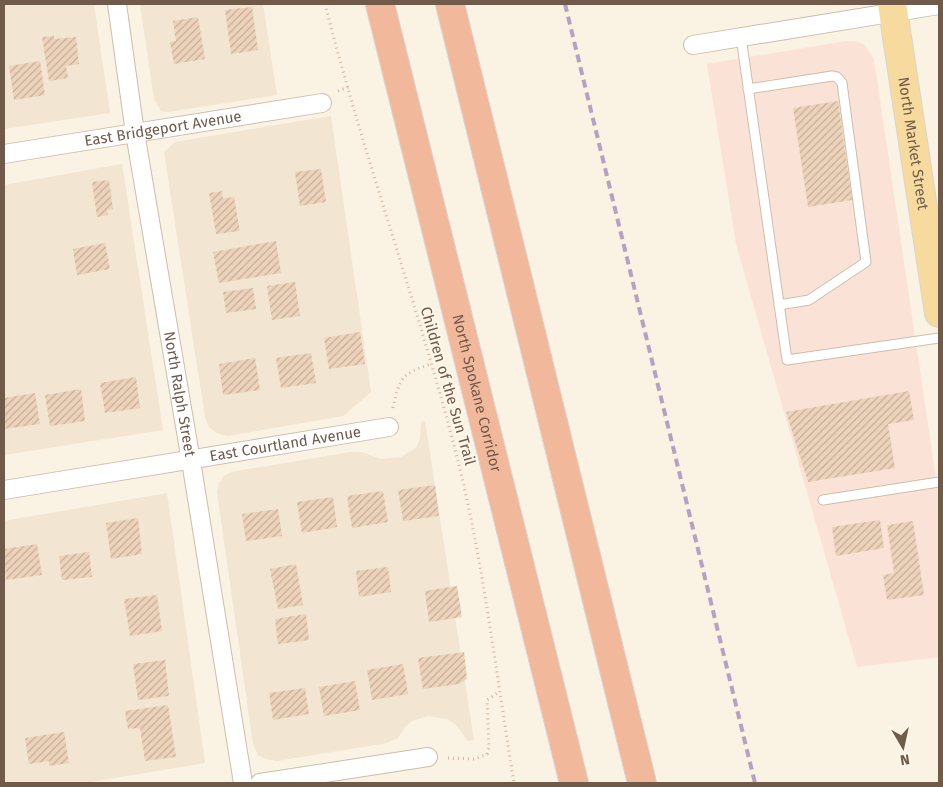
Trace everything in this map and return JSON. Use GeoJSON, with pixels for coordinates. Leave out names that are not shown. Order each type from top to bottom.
{"type":"FeatureCollection","features":[{"type":"Feature","properties":{"kind":"highway","name":"North Spokane Corridor"},"geometry":{"type":"LineString","coordinates":[[380,4],[574,783]]}},
{"type":"Feature","properties":{"kind":"highway"},"geometry":{"type":"LineString","coordinates":[[450,4],[642,783]]}},
{"type":"Feature","properties":{"kind":"main road","name":"North Market Street"},"geometry":{"type":"LineString","coordinates":[[893,8],[939,313]]}},
{"type":"Feature","properties":{"kind":"street","name":"North Ralph Street"},"geometry":{"type":"LineString","coordinates":[[117,4],[135,133],[243,783]]}},
{"type":"Feature","properties":{"kind":"street"},"geometry":{"type":"LineString","coordinates":[[693,45],[741,38],[893,8],[939,6]]}},
{"type":"Feature","properties":{"kind":"street","name":"East Bridgeport Avenue"},"geometry":{"type":"LineString","coordinates":[[4,154],[322,104]]}},
{"type":"Feature","properties":{"kind":"street","name":"East Courtland Avenue"},"geometry":{"type":"LineString","coordinates":[[4,490],[191,461],[389,427]]}},
{"type":"Feature","properties":{"kind":"street"},"geometry":{"type":"LineString","coordinates":[[260,783],[428,757]]}},
{"type":"Feature","properties":{"kind":"lane"},"geometry":{"type":"LineString","coordinates":[[741,38],[787,360],[939,338]]}},
{"type":"Feature","properties":{"kind":"lane"},"geometry":{"type":"LineString","coordinates":[[748,89],[832,76],[837,77],[842,83],[866,262],[810,300],[779,305]]}},
{"type":"Feature","properties":{"kind":"lane"},"geometry":{"type":"LineString","coordinates":[[823,500],[939,482]]}},
{"type":"Feature","properties":{"kind":"path","name":"Children of the Sun Trail"},"geometry":{"type":"LineString","coordinates":[[325,4],[431,364],[461,474],[482,584],[514,783]]}},
{"type":"Feature","properties":{"kind":"path"},"geometry":{"type":"LineString","coordinates":[[389,427],[399,384],[409,371],[431,364]]}},
{"type":"Feature","properties":{"kind":"path"},"geometry":{"type":"LineString","coordinates":[[428,757],[474,759],[487,754],[489,748],[487,700],[498,692]]}},
{"type":"Feature","properties":{"kind":"shaded area"},"geometry":{"type":"Polygon","coordinates":[[[4,4],[94,4],[110,113],[4,129],[4,4]]]}},
{"type":"Feature","properties":{"kind":"shaded area"},"geometry":{"type":"Polygon","coordinates":[[[140,4],[263,4],[277,95],[168,112],[161,111],[154,99],[140,4]]]}},
{"type":"Feature","properties":{"kind":"shaded area"},"geometry":{"type":"Polygon","coordinates":[[[855,41],[865,45],[874,59],[939,499],[939,657],[857,667],[736,244],[707,64],[855,41]]]}},
{"type":"Feature","properties":{"kind":"shaded area"},"geometry":{"type":"Polygon","coordinates":[[[331,116],[371,392],[343,416],[228,436],[217,433],[209,427],[205,417],[164,152],[175,142],[331,116]]]}},
{"type":"Feature","properties":{"kind":"shaded area"},"geometry":{"type":"Polygon","coordinates":[[[122,164],[163,430],[4,455],[4,185],[122,164]]]}},
{"type":"Feature","properties":{"kind":"shaded area"},"geometry":{"type":"Polygon","coordinates":[[[425,421],[474,740],[468,741],[455,724],[447,719],[428,716],[412,721],[405,727],[398,738],[387,743],[277,761],[266,759],[258,755],[253,744],[217,492],[219,483],[224,476],[231,472],[350,452],[361,452],[381,459],[401,457],[416,448],[420,439],[421,422],[425,421]]]}},
{"type":"Feature","properties":{"kind":"shaded area"},"geometry":{"type":"Polygon","coordinates":[[[167,493],[205,763],[85,783],[4,783],[4,521],[167,493]]]}},
{"type":"Feature","properties":{"kind":"building"},"geometry":{"type":"Polygon","coordinates":[[[252,7],[258,50],[231,54],[225,10],[252,7]]]}},
{"type":"Feature","properties":{"kind":"building"},"geometry":{"type":"Polygon","coordinates":[[[198,17],[205,59],[174,64],[170,42],[176,41],[173,21],[198,17]]]}},
{"type":"Feature","properties":{"kind":"building"},"geometry":{"type":"Polygon","coordinates":[[[54,36],[54,39],[76,37],[79,64],[66,66],[68,78],[49,81],[42,37],[54,36]]]}},
{"type":"Feature","properties":{"kind":"building"},"geometry":{"type":"Polygon","coordinates":[[[40,61],[45,95],[14,100],[9,66],[40,61]]]}},
{"type":"Feature","properties":{"kind":"building"},"geometry":{"type":"Polygon","coordinates":[[[838,101],[852,200],[808,207],[793,108],[838,101]]]}},
{"type":"Feature","properties":{"kind":"building"},"geometry":{"type":"Polygon","coordinates":[[[321,169],[326,202],[300,206],[295,172],[321,169]]]}},
{"type":"Feature","properties":{"kind":"building"},"geometry":{"type":"Polygon","coordinates":[[[109,180],[113,209],[107,210],[108,215],[97,217],[92,182],[109,180]]]}},
{"type":"Feature","properties":{"kind":"building"},"geometry":{"type":"Polygon","coordinates":[[[222,191],[223,198],[234,197],[240,231],[216,234],[209,193],[222,191]]]}},
{"type":"Feature","properties":{"kind":"building"},"geometry":{"type":"Polygon","coordinates":[[[276,241],[281,273],[219,283],[213,252],[276,241]]]}},
{"type":"Feature","properties":{"kind":"building"},"geometry":{"type":"Polygon","coordinates":[[[105,243],[110,269],[77,275],[73,249],[105,243]]]}},
{"type":"Feature","properties":{"kind":"building"},"geometry":{"type":"Polygon","coordinates":[[[295,282],[300,316],[272,320],[267,286],[295,282]]]}},
{"type":"Feature","properties":{"kind":"building"},"geometry":{"type":"Polygon","coordinates":[[[253,288],[256,309],[226,313],[223,292],[253,288]]]}},
{"type":"Feature","properties":{"kind":"building"},"geometry":{"type":"Polygon","coordinates":[[[360,332],[365,364],[329,369],[324,338],[360,332]]]}},
{"type":"Feature","properties":{"kind":"building"},"geometry":{"type":"Polygon","coordinates":[[[311,353],[316,383],[281,388],[276,358],[311,353]]]}},
{"type":"Feature","properties":{"kind":"building"},"geometry":{"type":"Polygon","coordinates":[[[255,358],[260,390],[223,395],[219,364],[255,358]]]}},
{"type":"Feature","properties":{"kind":"building"},"geometry":{"type":"Polygon","coordinates":[[[136,377],[140,408],[105,413],[100,383],[136,377]]]}},
{"type":"Feature","properties":{"kind":"building"},"geometry":{"type":"Polygon","coordinates":[[[81,389],[85,421],[50,426],[45,395],[81,389]]]}},
{"type":"Feature","properties":{"kind":"building"},"geometry":{"type":"Polygon","coordinates":[[[909,391],[914,420],[888,424],[895,468],[808,482],[786,412],[909,391]]]}},
{"type":"Feature","properties":{"kind":"building"},"geometry":{"type":"Polygon","coordinates":[[[35,393],[40,424],[4,429],[4,398],[35,393]]]}},
{"type":"Feature","properties":{"kind":"building"},"geometry":{"type":"Polygon","coordinates":[[[435,485],[439,516],[403,521],[398,490],[435,485]]]}},
{"type":"Feature","properties":{"kind":"building"},"geometry":{"type":"Polygon","coordinates":[[[383,491],[388,522],[352,528],[347,496],[383,491]]]}},
{"type":"Feature","properties":{"kind":"building"},"geometry":{"type":"Polygon","coordinates":[[[333,497],[337,527],[302,533],[297,502],[333,497]]]}},
{"type":"Feature","properties":{"kind":"building"},"geometry":{"type":"Polygon","coordinates":[[[278,509],[282,536],[246,541],[242,514],[278,509]]]}},
{"type":"Feature","properties":{"kind":"building"},"geometry":{"type":"Polygon","coordinates":[[[138,518],[142,554],[111,559],[106,523],[138,518]]]}},
{"type":"Feature","properties":{"kind":"building"},"geometry":{"type":"Polygon","coordinates":[[[880,520],[884,548],[836,556],[832,527],[880,520]]]}},
{"type":"Feature","properties":{"kind":"building"},"geometry":{"type":"Polygon","coordinates":[[[913,521],[924,595],[887,600],[883,575],[894,573],[887,525],[913,521]]]}},
{"type":"Feature","properties":{"kind":"building"},"geometry":{"type":"Polygon","coordinates":[[[37,544],[42,575],[6,580],[4,549],[37,544]]]}},
{"type":"Feature","properties":{"kind":"building"},"geometry":{"type":"Polygon","coordinates":[[[89,552],[92,577],[62,580],[59,556],[89,552]]]}},
{"type":"Feature","properties":{"kind":"building"},"geometry":{"type":"Polygon","coordinates":[[[296,564],[303,605],[278,609],[270,569],[296,564]]]}},
{"type":"Feature","properties":{"kind":"building"},"geometry":{"type":"Polygon","coordinates":[[[388,567],[391,592],[359,597],[356,571],[388,567]]]}},
{"type":"Feature","properties":{"kind":"building"},"geometry":{"type":"Polygon","coordinates":[[[457,586],[462,617],[429,622],[425,591],[457,586]]]}},
{"type":"Feature","properties":{"kind":"building"},"geometry":{"type":"Polygon","coordinates":[[[157,595],[162,631],[130,636],[124,599],[157,595]]]}},
{"type":"Feature","properties":{"kind":"building"},"geometry":{"type":"Polygon","coordinates":[[[306,614],[309,640],[278,644],[275,619],[306,614]]]}},
{"type":"Feature","properties":{"kind":"building"},"geometry":{"type":"Polygon","coordinates":[[[464,652],[467,679],[459,684],[423,689],[418,658],[464,652]]]}},
{"type":"Feature","properties":{"kind":"building"},"geometry":{"type":"Polygon","coordinates":[[[165,660],[169,696],[138,700],[133,664],[165,660]]]}},
{"type":"Feature","properties":{"kind":"building"},"geometry":{"type":"Polygon","coordinates":[[[403,664],[408,694],[372,700],[367,670],[403,664]]]}},
{"type":"Feature","properties":{"kind":"building"},"geometry":{"type":"Polygon","coordinates":[[[355,681],[360,710],[324,716],[319,687],[355,681]]]}},
{"type":"Feature","properties":{"kind":"building"},"geometry":{"type":"Polygon","coordinates":[[[305,688],[309,714],[273,720],[269,693],[305,688]]]}},
{"type":"Feature","properties":{"kind":"building"},"geometry":{"type":"Polygon","coordinates":[[[168,705],[176,757],[145,761],[140,728],[128,729],[125,711],[168,705]]]}},
{"type":"Feature","properties":{"kind":"building"},"geometry":{"type":"Polygon","coordinates":[[[64,732],[69,763],[49,766],[49,761],[29,764],[25,738],[64,732]]]}},
{"type":"Feature","properties":{"kind":"railway"},"geometry":{"type":"LineString","coordinates":[[565,4],[755,783]]}}]}
